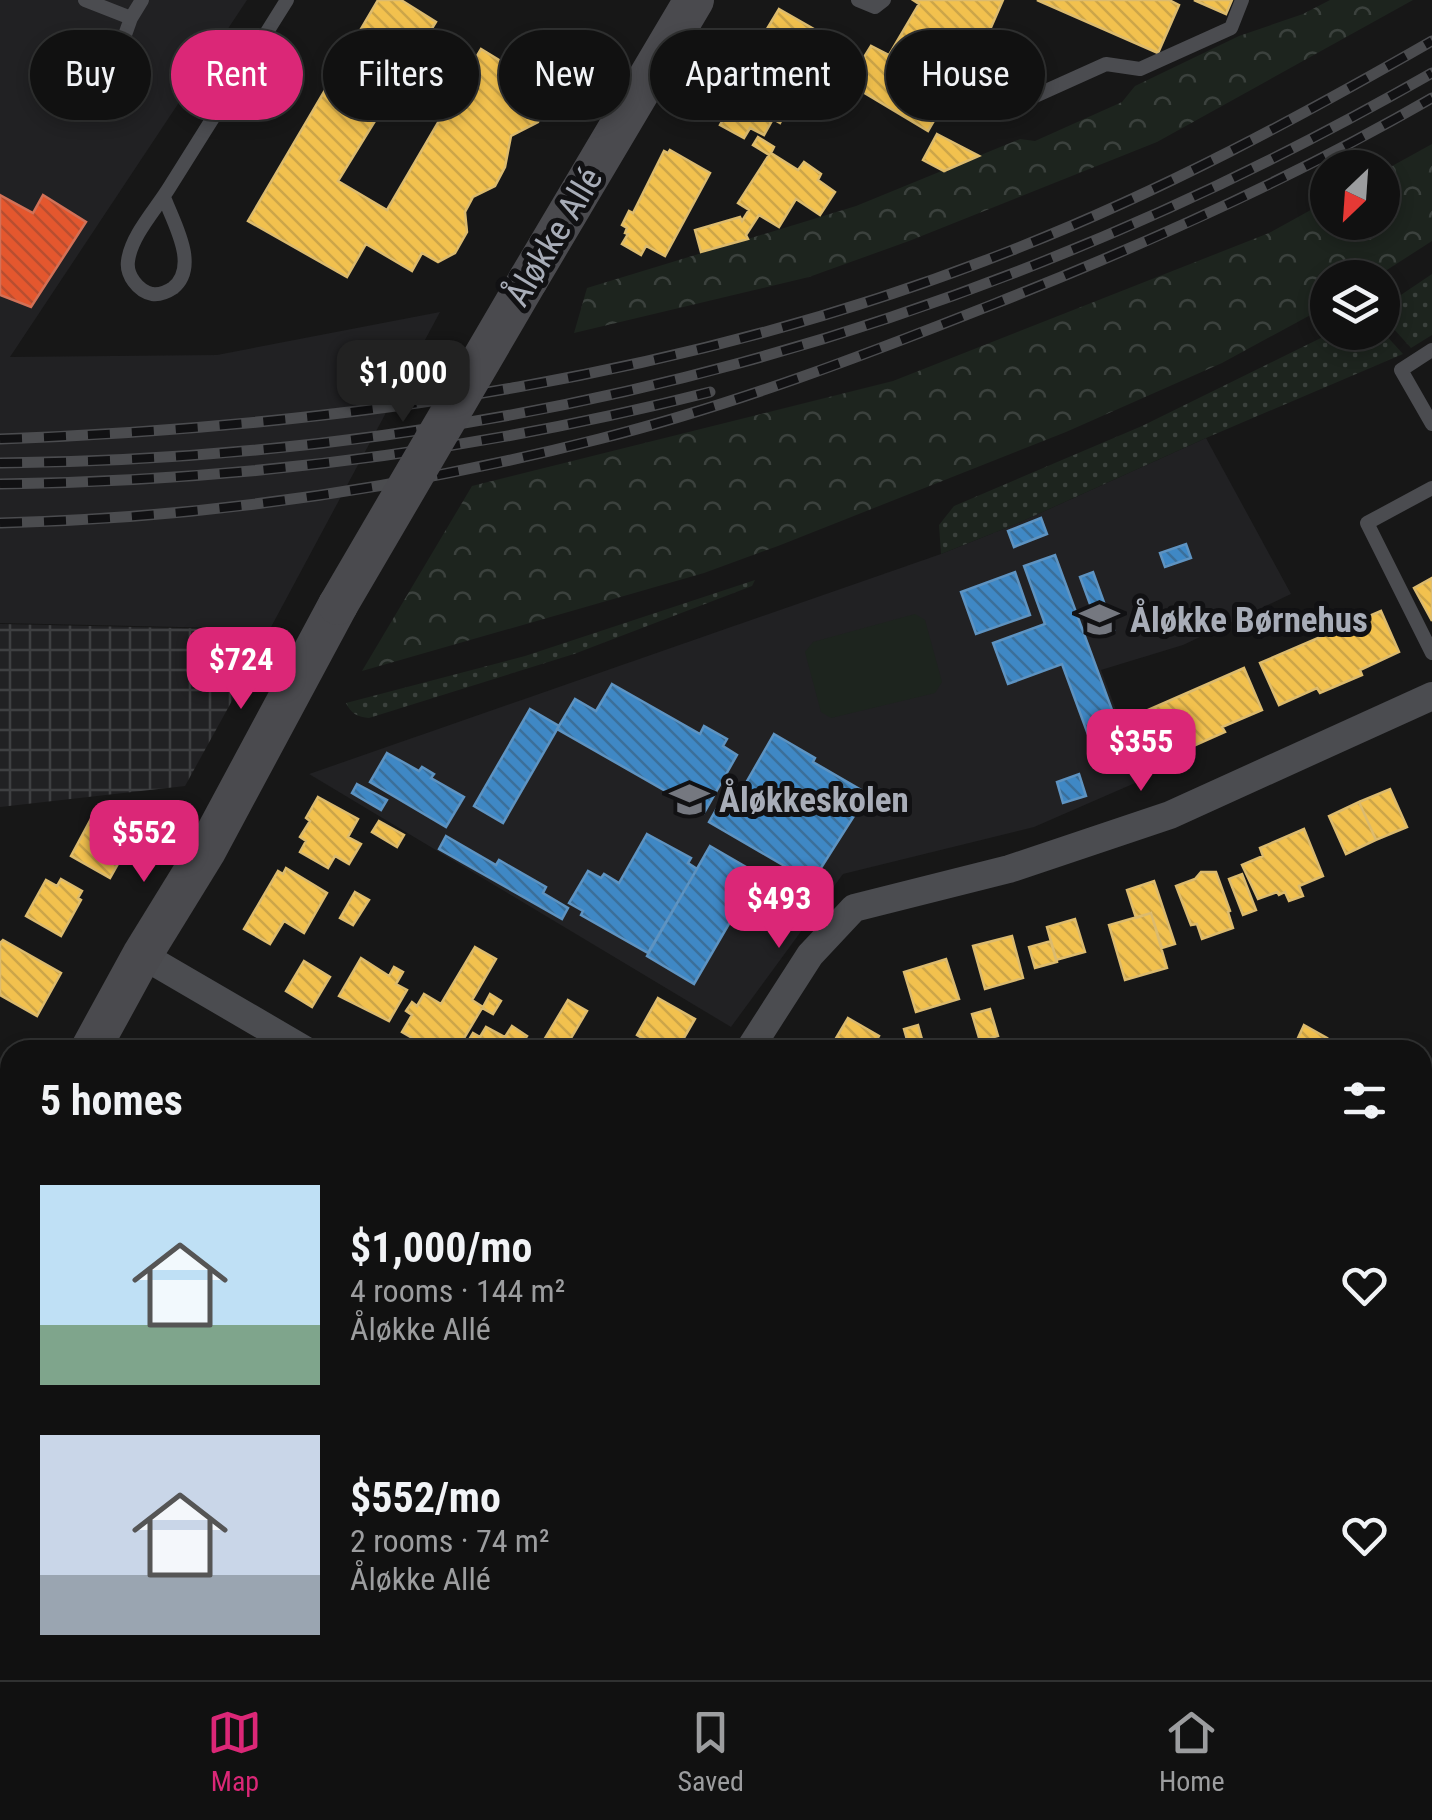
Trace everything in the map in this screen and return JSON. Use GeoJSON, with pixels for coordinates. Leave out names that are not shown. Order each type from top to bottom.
{"type":"FeatureCollection","features":[{"type":"Feature","properties":{"kind":"main road","name":"Åløkke Allé"},"geometry":{"type":"LineString","coordinates":[[96,1040],[206,851],[338,605],[694,0]]}},
{"type":"Feature","properties":{"kind":"street"},"geometry":{"type":"LineString","coordinates":[[755,1040],[810,955],[854,908],[1009,869],[1170,815],[1432,696]]}},
{"type":"Feature","properties":{"kind":"street"},"geometry":{"type":"LineString","coordinates":[[142,956],[288,1040]]}},
{"type":"Feature","properties":{"kind":"lane"},"geometry":{"type":"LineString","coordinates":[[85,0],[131,18]]}},
{"type":"Feature","properties":{"kind":"lane"},"geometry":{"type":"LineString","coordinates":[[127,30],[142,0]]}},
{"type":"Feature","properties":{"kind":"lane"},"geometry":{"type":"LineString","coordinates":[[164,197],[187,264],[181,280],[170,291],[156,295],[142,290],[131,278],[126,265],[131,249],[287,0]]}},
{"type":"Feature","properties":{"kind":"lane"},"geometry":{"type":"LineString","coordinates":[[858,0],[875,7],[884,0]]}},
{"type":"Feature","properties":{"kind":"lane"},"geometry":{"type":"LineString","coordinates":[[1045,91],[1106,64],[1140,69],[1231,28],[1242,0]]}},
{"type":"Feature","properties":{"kind":"lane"},"geometry":{"type":"LineString","coordinates":[[1432,350],[1400,370],[1432,424]]}},
{"type":"Feature","properties":{"kind":"lane"},"geometry":{"type":"LineString","coordinates":[[1432,488],[1367,523],[1432,653]]}},
{"type":"Feature","properties":{"kind":"shaded area"},"geometry":{"type":"Polygon","coordinates":[[[0,0],[247,0],[227,30],[171,30],[171,114],[10,357],[217,355],[440,312],[270,629],[0,623],[0,0]]]}},
{"type":"Feature","properties":{"kind":"shaded area","name":"Åløkkeskolen"},"geometry":{"type":"Polygon","coordinates":[[[1206,438],[1291,594],[1183,645],[1101,670],[1142,780],[1034,827],[843,874],[731,1027],[309,774],[941,554],[1206,438]]]}},
{"type":"Feature","properties":{"kind":"shaded area"},"geometry":{"type":"Polygon","coordinates":[[[0,624],[271,630],[185,786],[0,807],[0,624]]]}},
{"type":"Feature","properties":{"kind":"green space"},"geometry":{"type":"Polygon","coordinates":[[[1330,0],[1413,0],[1157,142],[909,241],[809,277],[574,333],[587,288],[856,206],[1020,139],[1035,141],[1122,102],[1135,86],[1239,36],[1303,14],[1330,0]]]}},
{"type":"Feature","properties":{"kind":"green space"},"geometry":{"type":"Polygon","coordinates":[[[1432,144],[1432,241],[1400,262],[1310,260],[1310,315],[1222,363],[1066,432],[704,573],[362,671],[472,486],[893,381],[1269,233],[1310,210],[1310,240],[1400,240],[1400,162],[1432,144]]]}},
{"type":"Feature","properties":{"kind":"green space"},"geometry":{"type":"Polygon","coordinates":[[[1432,274],[1432,335],[1411,348],[1400,336],[1400,296],[1432,274]]]}},
{"type":"Feature","properties":{"kind":"green space"},"geometry":{"type":"Polygon","coordinates":[[[1310,343],[1310,350],[1399,350],[1403,354],[941,554],[939,525],[954,506],[1142,426],[1310,343]]]}},
{"type":"Feature","properties":{"kind":"green space"},"geometry":{"type":"Polygon","coordinates":[[[755,580],[752,586],[574,654],[369,718],[355,714],[346,703],[525,656],[755,580]]]}},
{"type":"Feature","properties":{"kind":"green space"},"geometry":{"type":"Polygon","coordinates":[[[915,614],[925,620],[942,682],[935,693],[831,718],[821,712],[805,652],[813,642],[915,614]]]}},
{"type":"Feature","properties":{"kind":"building: Homes"},"geometry":{"type":"Polygon","coordinates":[[[378,0],[401,0],[436,22],[431,30],[360,30],[378,0]]]}},
{"type":"Feature","properties":{"kind":"building: Homes"},"geometry":{"type":"Polygon","coordinates":[[[913,0],[1003,0],[990,30],[904,30],[919,4],[913,0]]]}},
{"type":"Feature","properties":{"kind":"building: Homes"},"geometry":{"type":"Polygon","coordinates":[[[1037,0],[1169,0],[1179,5],[1158,53],[1037,0]]]}},
{"type":"Feature","properties":{"kind":"building: Homes"},"geometry":{"type":"Polygon","coordinates":[[[1194,0],[1232,0],[1226,14],[1194,0]]]}},
{"type":"Feature","properties":{"kind":"building: Homes"},"geometry":{"type":"Polygon","coordinates":[[[779,9],[816,30],[766,30],[779,9]]]}},
{"type":"Feature","properties":{"kind":"building: Homes"},"geometry":{"type":"Polygon","coordinates":[[[871,46],[886,54],[886,106],[866,94],[866,54],[871,46]]]}},
{"type":"Feature","properties":{"kind":"building: Homes"},"geometry":{"type":"Polygon","coordinates":[[[481,49],[499,60],[499,120],[539,120],[511,136],[505,167],[495,186],[473,197],[465,212],[467,232],[455,253],[438,262],[422,253],[412,271],[366,244],[347,277],[248,221],[323,94],[323,120],[376,120],[338,181],[387,210],[440,120],[479,120],[481,49]]]}},
{"type":"Feature","properties":{"kind":"building: Homes"},"geometry":{"type":"Polygon","coordinates":[[[723,120],[772,120],[764,135],[750,128],[744,138],[720,125],[723,120]]]}},
{"type":"Feature","properties":{"kind":"building: Homes"},"geometry":{"type":"Polygon","coordinates":[[[910,120],[934,120],[928,131],[910,120]]]}},
{"type":"Feature","properties":{"kind":"building: Homes"},"geometry":{"type":"Polygon","coordinates":[[[937,134],[979,156],[944,171],[923,160],[937,134]]]}},
{"type":"Feature","properties":{"kind":"building: Homes"},"geometry":{"type":"Polygon","coordinates":[[[758,137],[774,147],[771,153],[798,170],[804,162],[821,174],[818,180],[835,192],[820,215],[796,199],[779,227],[759,215],[746,235],[748,239],[701,252],[695,230],[740,217],[742,221],[749,210],[738,203],[769,155],[753,145],[758,137]]]}},
{"type":"Feature","properties":{"kind":"building: Homes"},"geometry":{"type":"Polygon","coordinates":[[[670,150],[710,173],[665,256],[646,246],[641,255],[622,244],[628,234],[622,225],[629,211],[633,213],[664,151],[670,150]]]}},
{"type":"Feature","properties":{"kind":"building: Homes"},"geometry":{"type":"Polygon","coordinates":[[[1432,578],[1432,621],[1414,588],[1432,578]]]}},
{"type":"Feature","properties":{"kind":"building: Homes"},"geometry":{"type":"Polygon","coordinates":[[[1381,611],[1399,652],[1360,670],[1362,675],[1320,693],[1317,688],[1279,705],[1260,663],[1381,611]]]}},
{"type":"Feature","properties":{"kind":"building: Homes"},"geometry":{"type":"Polygon","coordinates":[[[1244,668],[1262,710],[1222,727],[1225,732],[1182,751],[1180,745],[1142,762],[1123,721],[1244,668]]]}},
{"type":"Feature","properties":{"kind":"building: Homes"},"geometry":{"type":"Polygon","coordinates":[[[1390,789],[1407,827],[1376,840],[1359,802],[1390,789]]]}},
{"type":"Feature","properties":{"kind":"building: Homes"},"geometry":{"type":"Polygon","coordinates":[[[318,797],[358,819],[348,837],[361,844],[349,864],[335,856],[328,868],[300,852],[306,841],[300,837],[310,821],[306,818],[318,797]]]}},
{"type":"Feature","properties":{"kind":"building: Homes"},"geometry":{"type":"Polygon","coordinates":[[[1359,802],[1376,840],[1346,854],[1329,816],[1359,802]]]}},
{"type":"Feature","properties":{"kind":"building: Homes"},"geometry":{"type":"Polygon","coordinates":[[[92,817],[132,839],[110,878],[71,856],[92,817]]]}},
{"type":"Feature","properties":{"kind":"building: Homes"},"geometry":{"type":"Polygon","coordinates":[[[379,821],[404,835],[397,847],[372,832],[379,821]]]}},
{"type":"Feature","properties":{"kind":"building: Homes"},"geometry":{"type":"Polygon","coordinates":[[[1304,829],[1323,876],[1299,886],[1303,896],[1289,901],[1285,892],[1258,899],[1242,865],[1263,856],[1260,848],[1304,829]]]}},
{"type":"Feature","properties":{"kind":"building: Homes"},"geometry":{"type":"Polygon","coordinates":[[[286,868],[327,893],[304,933],[284,921],[270,944],[244,929],[278,871],[283,874],[286,868]]]}},
{"type":"Feature","properties":{"kind":"building: Homes"},"geometry":{"type":"Polygon","coordinates":[[[1201,872],[1216,872],[1233,928],[1202,939],[1197,924],[1191,925],[1176,886],[1195,879],[1201,872]]]}},
{"type":"Feature","properties":{"kind":"building: Homes"},"geometry":{"type":"Polygon","coordinates":[[[1242,874],[1256,910],[1243,915],[1229,879],[1242,874]]]}},
{"type":"Feature","properties":{"kind":"building: Homes"},"geometry":{"type":"Polygon","coordinates":[[[61,879],[82,891],[61,936],[26,916],[46,880],[57,886],[61,879]]]}},
{"type":"Feature","properties":{"kind":"building: Homes"},"geometry":{"type":"Polygon","coordinates":[[[1154,881],[1175,944],[1162,948],[1151,913],[1136,918],[1127,890],[1154,881]]]}},
{"type":"Feature","properties":{"kind":"building: Homes"},"geometry":{"type":"Polygon","coordinates":[[[355,892],[369,900],[353,925],[340,918],[355,892]]]}},
{"type":"Feature","properties":{"kind":"building: Homes"},"geometry":{"type":"Polygon","coordinates":[[[1151,913],[1167,968],[1125,980],[1109,925],[1151,913]]]}},
{"type":"Feature","properties":{"kind":"building: Homes"},"geometry":{"type":"Polygon","coordinates":[[[1075,919],[1085,952],[1056,960],[1047,927],[1075,919]]]}},
{"type":"Feature","properties":{"kind":"building: Homes"},"geometry":{"type":"Polygon","coordinates":[[[1012,936],[1023,978],[985,989],[973,946],[1012,936]]]}},
{"type":"Feature","properties":{"kind":"building: Homes"},"geometry":{"type":"Polygon","coordinates":[[[3,940],[61,973],[37,1016],[0,995],[3,940]]]}},
{"type":"Feature","properties":{"kind":"building: Homes"},"geometry":{"type":"Polygon","coordinates":[[[1051,941],[1057,962],[1035,968],[1029,947],[1051,941]]]}},
{"type":"Feature","properties":{"kind":"building: Homes"},"geometry":{"type":"Polygon","coordinates":[[[475,947],[496,959],[472,1000],[483,1007],[490,994],[501,1001],[493,1014],[482,1008],[463,1040],[416,1040],[402,1032],[412,1015],[406,1011],[412,1002],[417,1006],[424,994],[441,1004],[475,947]]]}},
{"type":"Feature","properties":{"kind":"building: Homes"},"geometry":{"type":"Polygon","coordinates":[[[361,958],[389,976],[394,967],[403,972],[396,984],[407,990],[389,1021],[339,996],[361,958]]]}},
{"type":"Feature","properties":{"kind":"building: Homes"},"geometry":{"type":"Polygon","coordinates":[[[946,959],[959,999],[916,1012],[904,972],[946,959]]]}},
{"type":"Feature","properties":{"kind":"building: Homes"},"geometry":{"type":"Polygon","coordinates":[[[304,961],[330,977],[312,1007],[286,991],[304,961]]]}},
{"type":"Feature","properties":{"kind":"building: Homes"},"geometry":{"type":"Polygon","coordinates":[[[658,998],[695,1019],[683,1040],[646,1040],[637,1035],[658,998]]]}},
{"type":"Feature","properties":{"kind":"building: Homes"},"geometry":{"type":"Polygon","coordinates":[[[568,1000],[587,1011],[570,1040],[544,1040],[568,1000]]]}},
{"type":"Feature","properties":{"kind":"building: Homes"},"geometry":{"type":"Polygon","coordinates":[[[990,1009],[998,1036],[980,1040],[972,1014],[990,1009]]]}},
{"type":"Feature","properties":{"kind":"building: Homes"},"geometry":{"type":"Polygon","coordinates":[[[848,1018],[879,1036],[877,1040],[835,1040],[848,1018]]]}},
{"type":"Feature","properties":{"kind":"building: Homes"},"geometry":{"type":"Polygon","coordinates":[[[918,1025],[922,1040],[907,1040],[904,1029],[918,1025]]]}},
{"type":"Feature","properties":{"kind":"building: Homes"},"geometry":{"type":"Polygon","coordinates":[[[1304,1025],[1327,1038],[1302,1040],[1298,1038],[1304,1025]]]}},
{"type":"Feature","properties":{"kind":"building: Homes"},"geometry":{"type":"Polygon","coordinates":[[[512,1026],[527,1036],[524,1040],[469,1040],[473,1033],[480,1037],[486,1027],[505,1037],[512,1026]]]}},
{"type":"Feature","properties":{"kind":"building: Shops"},"geometry":{"type":"Polygon","coordinates":[[[0,195],[33,213],[43,195],[86,222],[31,307],[0,295],[0,195]]]}},
{"type":"Feature","properties":{"kind":"building: Schools"},"geometry":{"type":"Polygon","coordinates":[[[1041,518],[1047,534],[1014,547],[1008,531],[1041,518]]]}},
{"type":"Feature","properties":{"kind":"building: Schools"},"geometry":{"type":"Polygon","coordinates":[[[1186,544],[1191,558],[1165,567],[1160,553],[1186,544]]]}},
{"type":"Feature","properties":{"kind":"building: Schools"},"geometry":{"type":"Polygon","coordinates":[[[1055,555],[1129,756],[1100,767],[1062,664],[1008,684],[993,643],[1045,624],[1024,566],[1055,555]]]}},
{"type":"Feature","properties":{"kind":"building: Schools"},"geometry":{"type":"Polygon","coordinates":[[[1015,572],[1030,615],[976,634],[961,592],[1015,572]]]}},
{"type":"Feature","properties":{"kind":"building: Schools"},"geometry":{"type":"Polygon","coordinates":[[[1093,572],[1114,630],[1101,634],[1080,577],[1093,572]]]}},
{"type":"Feature","properties":{"kind":"building: Schools"},"geometry":{"type":"Polygon","coordinates":[[[612,684],[700,734],[704,726],[727,739],[723,746],[737,755],[704,813],[557,729],[575,699],[596,711],[612,684]]]}},
{"type":"Feature","properties":{"kind":"building: Schools"},"geometry":{"type":"Polygon","coordinates":[[[530,709],[559,726],[503,823],[474,806],[530,709]]]}},
{"type":"Feature","properties":{"kind":"building: Schools"},"geometry":{"type":"Polygon","coordinates":[[[774,734],[868,794],[812,882],[709,822],[732,782],[743,788],[774,734]]]}},
{"type":"Feature","properties":{"kind":"building: Schools"},"geometry":{"type":"Polygon","coordinates":[[[387,753],[419,771],[422,767],[434,774],[431,778],[464,797],[446,827],[370,782],[387,753]]]}},
{"type":"Feature","properties":{"kind":"building: Schools"},"geometry":{"type":"Polygon","coordinates":[[[1079,774],[1086,796],[1063,803],[1057,782],[1079,774]]]}},
{"type":"Feature","properties":{"kind":"building: Schools"},"geometry":{"type":"Polygon","coordinates":[[[357,784],[387,800],[381,810],[352,793],[357,784]]]}},
{"type":"Feature","properties":{"kind":"building: Schools"},"geometry":{"type":"Polygon","coordinates":[[[647,834],[691,858],[688,863],[697,869],[648,953],[581,915],[583,911],[569,903],[588,871],[619,883],[647,834]]]}},
{"type":"Feature","properties":{"kind":"building: Schools"},"geometry":{"type":"Polygon","coordinates":[[[446,836],[496,865],[499,860],[546,887],[543,893],[568,908],[562,919],[439,849],[446,836]]]}},
{"type":"Feature","properties":{"kind":"building: Schools"},"geometry":{"type":"Polygon","coordinates":[[[710,846],[758,874],[694,984],[647,956],[710,846]]]}},
{"type":"Feature","properties":{"kind":"railway"},"geometry":{"type":"LineString","coordinates":[[0,439],[260,422],[390,407],[519,387],[772,330],[897,292],[1074,225],[1230,152],[1432,41]]}},
{"type":"Feature","properties":{"kind":"railway"},"geometry":{"type":"LineString","coordinates":[[0,463],[191,455],[378,436],[562,405],[742,362],[918,308],[1092,242],[1263,163],[1432,73]]}},
{"type":"Feature","properties":{"kind":"railway"},"geometry":{"type":"LineString","coordinates":[[0,523],[152,515],[302,498],[525,457],[700,411],[897,342],[1106,258],[1271,183],[1432,98]]}},
{"type":"Feature","properties":{"kind":"railway"},"geometry":{"type":"LineString","coordinates":[[0,484],[180,477],[358,459],[535,431],[710,392]]}},
{"type":"Feature","properties":{"kind":"place","name":"Åløkke Børnehus"},"geometry":{"type":"Point","coordinates":[1100,620]}},
{"type":"Feature","properties":{"kind":"place","name":"Åløkkeskolen"},"geometry":{"type":"Point","coordinates":[689,800]}}]}
